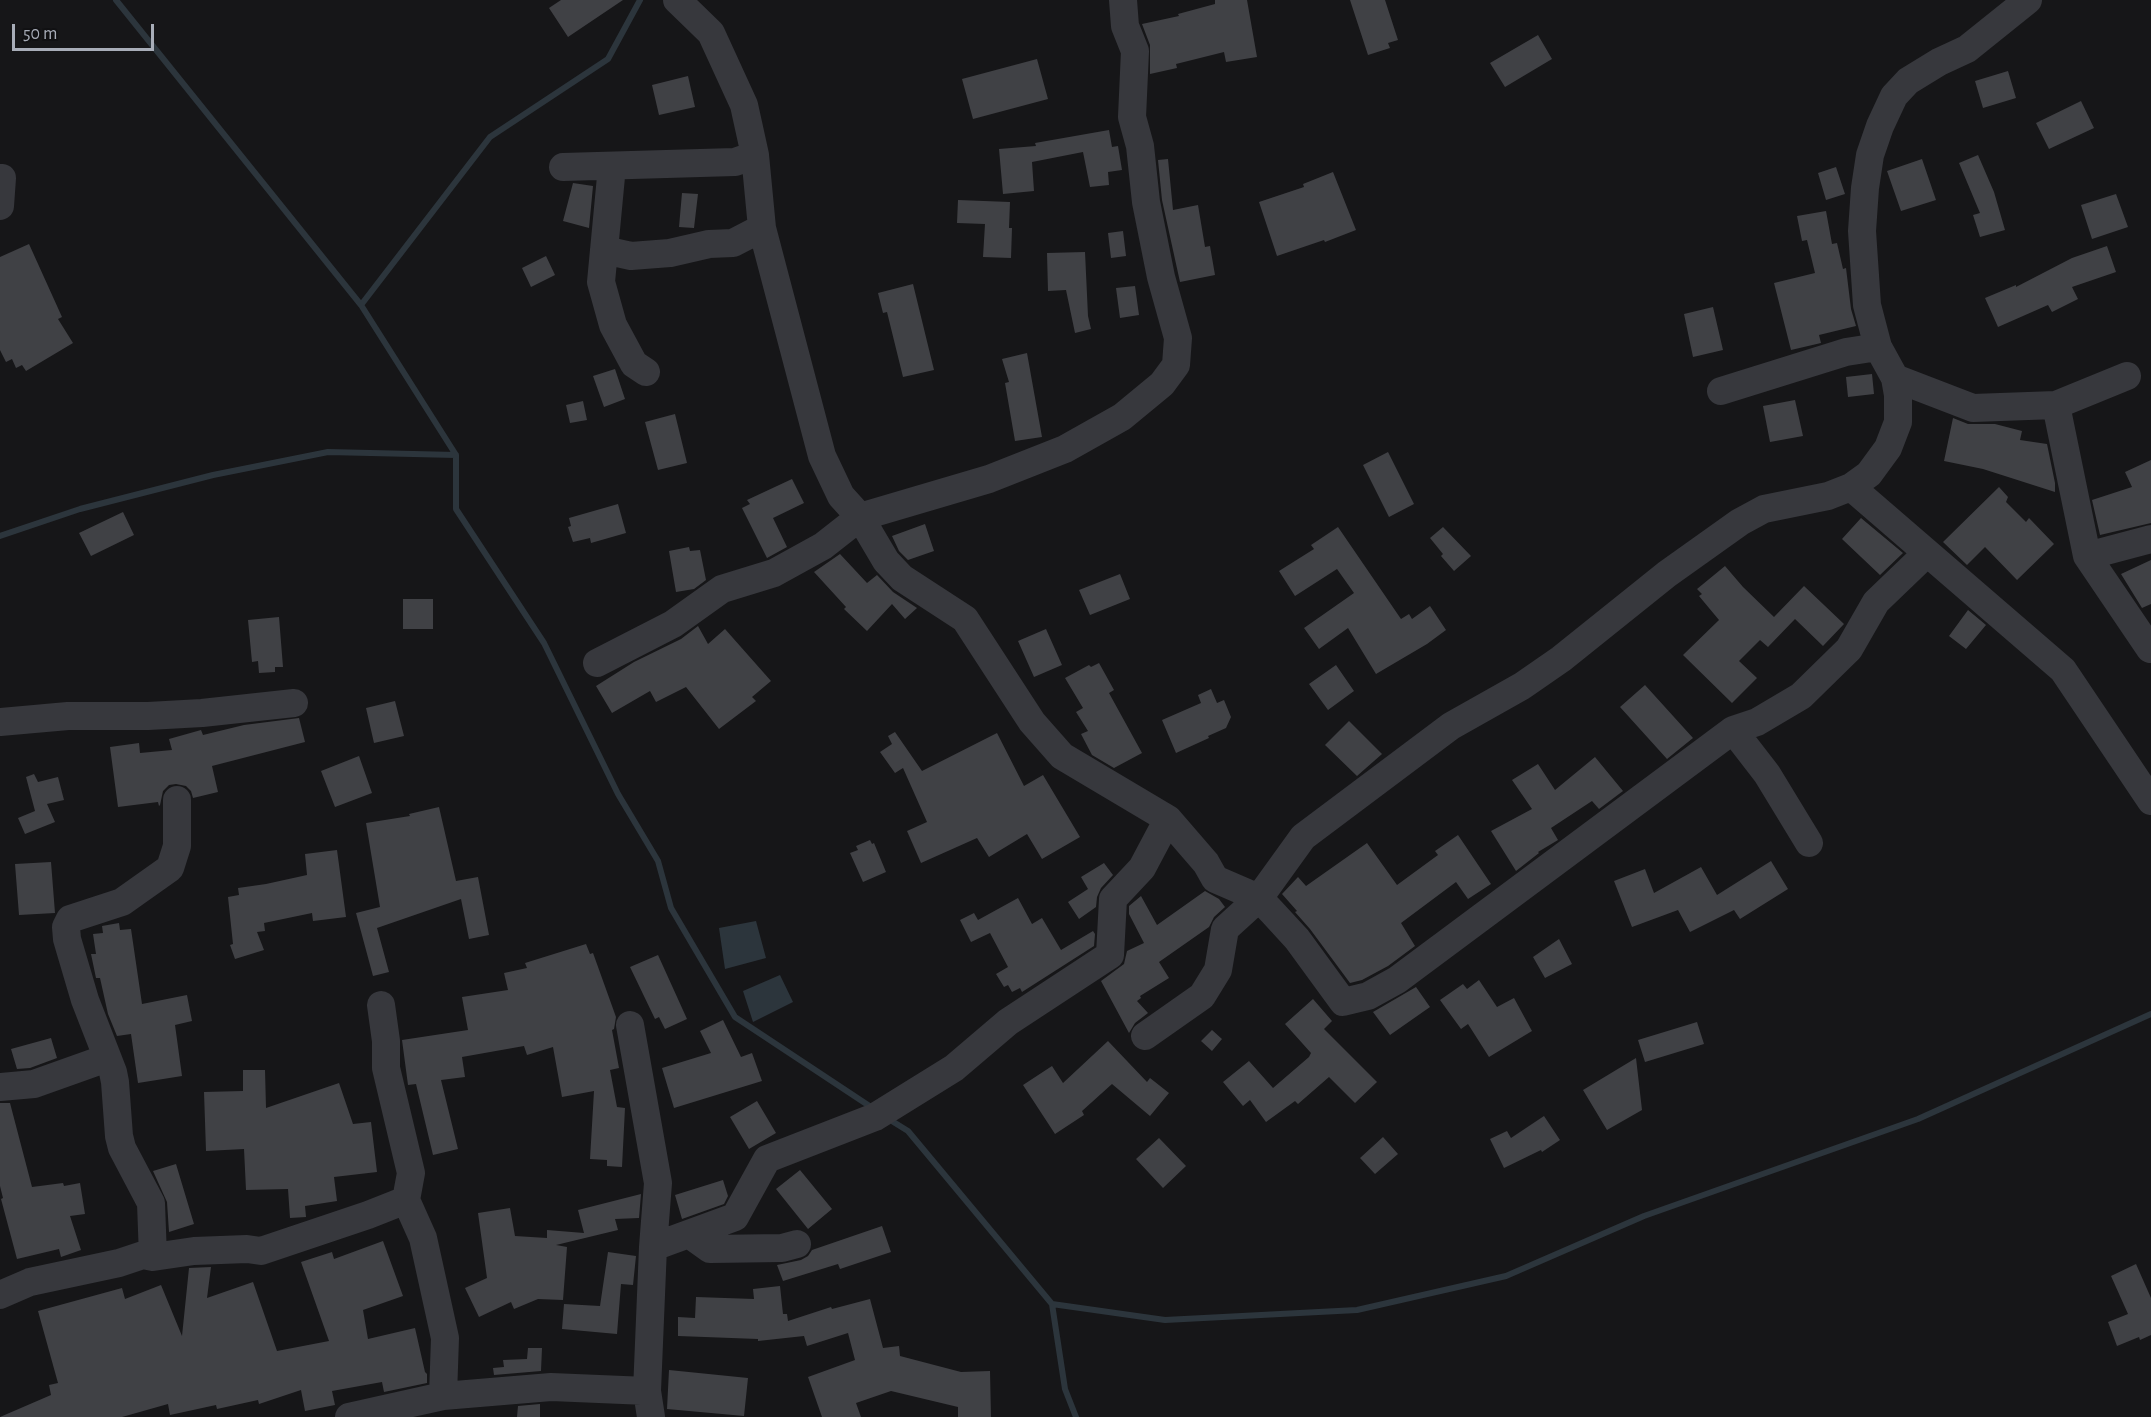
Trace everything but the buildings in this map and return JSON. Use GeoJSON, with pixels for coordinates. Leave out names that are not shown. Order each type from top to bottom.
{"type":"FeatureCollection","features":[{"type":"Feature","properties":{"kind":"street"},"geometry":{"type":"LineString","coordinates":[[677,0],[711,33],[744,105],[755,155],[762,228],[822,456],[841,496],[860,517],[886,561],[902,578],[965,619],[1032,722],[1062,756],[1168,819],[1206,863],[1215,879],[1258,898],[1297,939],[1343,1002],[1368,996],[1397,980],[1733,730],[1757,722],[1801,696],[1849,650],[1876,603],[1928,553]]}},
{"type":"Feature","properties":{"kind":"street"},"geometry":{"type":"LineString","coordinates":[[597,663],[673,624],[722,589],[774,573],[823,546],[860,517],[988,479],[1065,449],[1122,417],[1162,384],[1176,365],[1178,338],[1161,277],[1146,202],[1140,146],[1132,117],[1135,51],[1125,26],[1123,0]]}},
{"type":"Feature","properties":{"kind":"street"},"geometry":{"type":"LineString","coordinates":[[1145,1036],[1202,996],[1218,970],[1225,929],[1258,898],[1303,837],[1451,726],[1522,686],[1561,659],[1667,574],[1740,522],[1764,508],[1828,496],[1851,487],[1869,474],[1888,448],[1898,422],[1898,395],[1895,378],[1878,347],[1867,304],[1862,231],[1865,188],[1880,126],[1894,96],[1908,81],[1939,62],[1967,49],[2028,0]]}},
{"type":"Feature","properties":{"kind":"street"},"geometry":{"type":"LineString","coordinates":[[563,167],[735,162],[755,155]]}},
{"type":"Feature","properties":{"kind":"street"},"geometry":{"type":"LineString","coordinates":[[612,166],[601,282],[614,325],[634,364],[646,372]]}},
{"type":"Feature","properties":{"kind":"street"},"geometry":{"type":"LineString","coordinates":[[0,206],[2,178]]}},
{"type":"Feature","properties":{"kind":"street"},"geometry":{"type":"LineString","coordinates":[[604,250],[631,256],[670,253],[709,244],[733,243],[762,228]]}},
{"type":"Feature","properties":{"kind":"street"},"geometry":{"type":"LineString","coordinates":[[1721,391],[1846,352],[1878,347]]}},
{"type":"Feature","properties":{"kind":"street"},"geometry":{"type":"LineString","coordinates":[[1895,378],[1973,408],[2056,405],[2127,376]]}},
{"type":"Feature","properties":{"kind":"street"},"geometry":{"type":"LineString","coordinates":[[2056,405],[2087,556],[2150,648]]}},
{"type":"Feature","properties":{"kind":"street"},"geometry":{"type":"LineString","coordinates":[[1851,487],[2063,670],[2151,801]]}},
{"type":"Feature","properties":{"kind":"street"},"geometry":{"type":"LineString","coordinates":[[2087,556],[2151,539]]}},
{"type":"Feature","properties":{"kind":"street"},"geometry":{"type":"LineString","coordinates":[[0,722],[68,716],[202,713],[294,703]]}},
{"type":"Feature","properties":{"kind":"street"},"geometry":{"type":"LineString","coordinates":[[1733,730],[1767,774],[1809,843]]}},
{"type":"Feature","properties":{"kind":"street"},"geometry":{"type":"LineString","coordinates":[[153,1257],[151,1203],[118,1136],[115,1082],[85,1000],[67,939],[66,927],[70,919],[122,902],[170,868],[177,846],[177,800]]}},
{"type":"Feature","properties":{"kind":"street"},"geometry":{"type":"LineString","coordinates":[[652,1247],[735,1216],[767,1159],[883,1113],[954,1068],[1008,1022],[1110,955],[1113,899],[1142,868],[1168,819]]}},
{"type":"Feature","properties":{"kind":"street"},"geometry":{"type":"LineString","coordinates":[[381,1005],[386,1041],[386,1068],[411,1173],[406,1200],[423,1238],[446,1338],[443,1396]]}},
{"type":"Feature","properties":{"kind":"street"},"geometry":{"type":"LineString","coordinates":[[349,1417],[443,1396],[551,1388],[649,1404],[652,1247],[658,1183],[630,1025]]}},
{"type":"Feature","properties":{"kind":"street"},"geometry":{"type":"LineString","coordinates":[[0,1087],[34,1084],[107,1058]]}},
{"type":"Feature","properties":{"kind":"street"},"geometry":{"type":"LineString","coordinates":[[0,1295],[30,1282],[118,1263],[143,1255],[153,1257],[194,1251],[247,1249],[261,1251],[406,1200]]}},
{"type":"Feature","properties":{"kind":"street"},"geometry":{"type":"LineString","coordinates":[[689,1234],[710,1249],[782,1248],[797,1244]]}},
{"type":"Feature","properties":{"kind":"shaded area"},"geometry":{"type":"Polygon","coordinates":[[[756,921],[766,958],[725,969],[719,928],[756,921]]]}},
{"type":"Feature","properties":{"kind":"shaded area"},"geometry":{"type":"Polygon","coordinates":[[[780,975],[793,1002],[753,1022],[743,991],[780,975]]]}},
{"type":"Feature","properties":{"kind":"waterway"},"geometry":{"type":"LineString","coordinates":[[116,0],[361,305],[456,455],[456,509],[544,643],[618,794],[658,861],[671,908],[735,1017],[874,1109]]}},
{"type":"Feature","properties":{"kind":"waterway"},"geometry":{"type":"LineString","coordinates":[[361,305],[490,137],[608,59],[640,0]]}},
{"type":"Feature","properties":{"kind":"waterway"},"geometry":{"type":"LineString","coordinates":[[0,536],[80,509],[213,475],[328,452],[456,455]]}},
{"type":"Feature","properties":{"kind":"waterway"},"geometry":{"type":"LineString","coordinates":[[1052,1304],[1165,1320],[1357,1310],[1506,1276],[1644,1216],[1918,1119],[2151,1014]]}},
{"type":"Feature","properties":{"kind":"waterway"},"geometry":{"type":"LineString","coordinates":[[887,1118],[908,1131],[1052,1304],[1065,1389],[1076,1417]]}}]}
